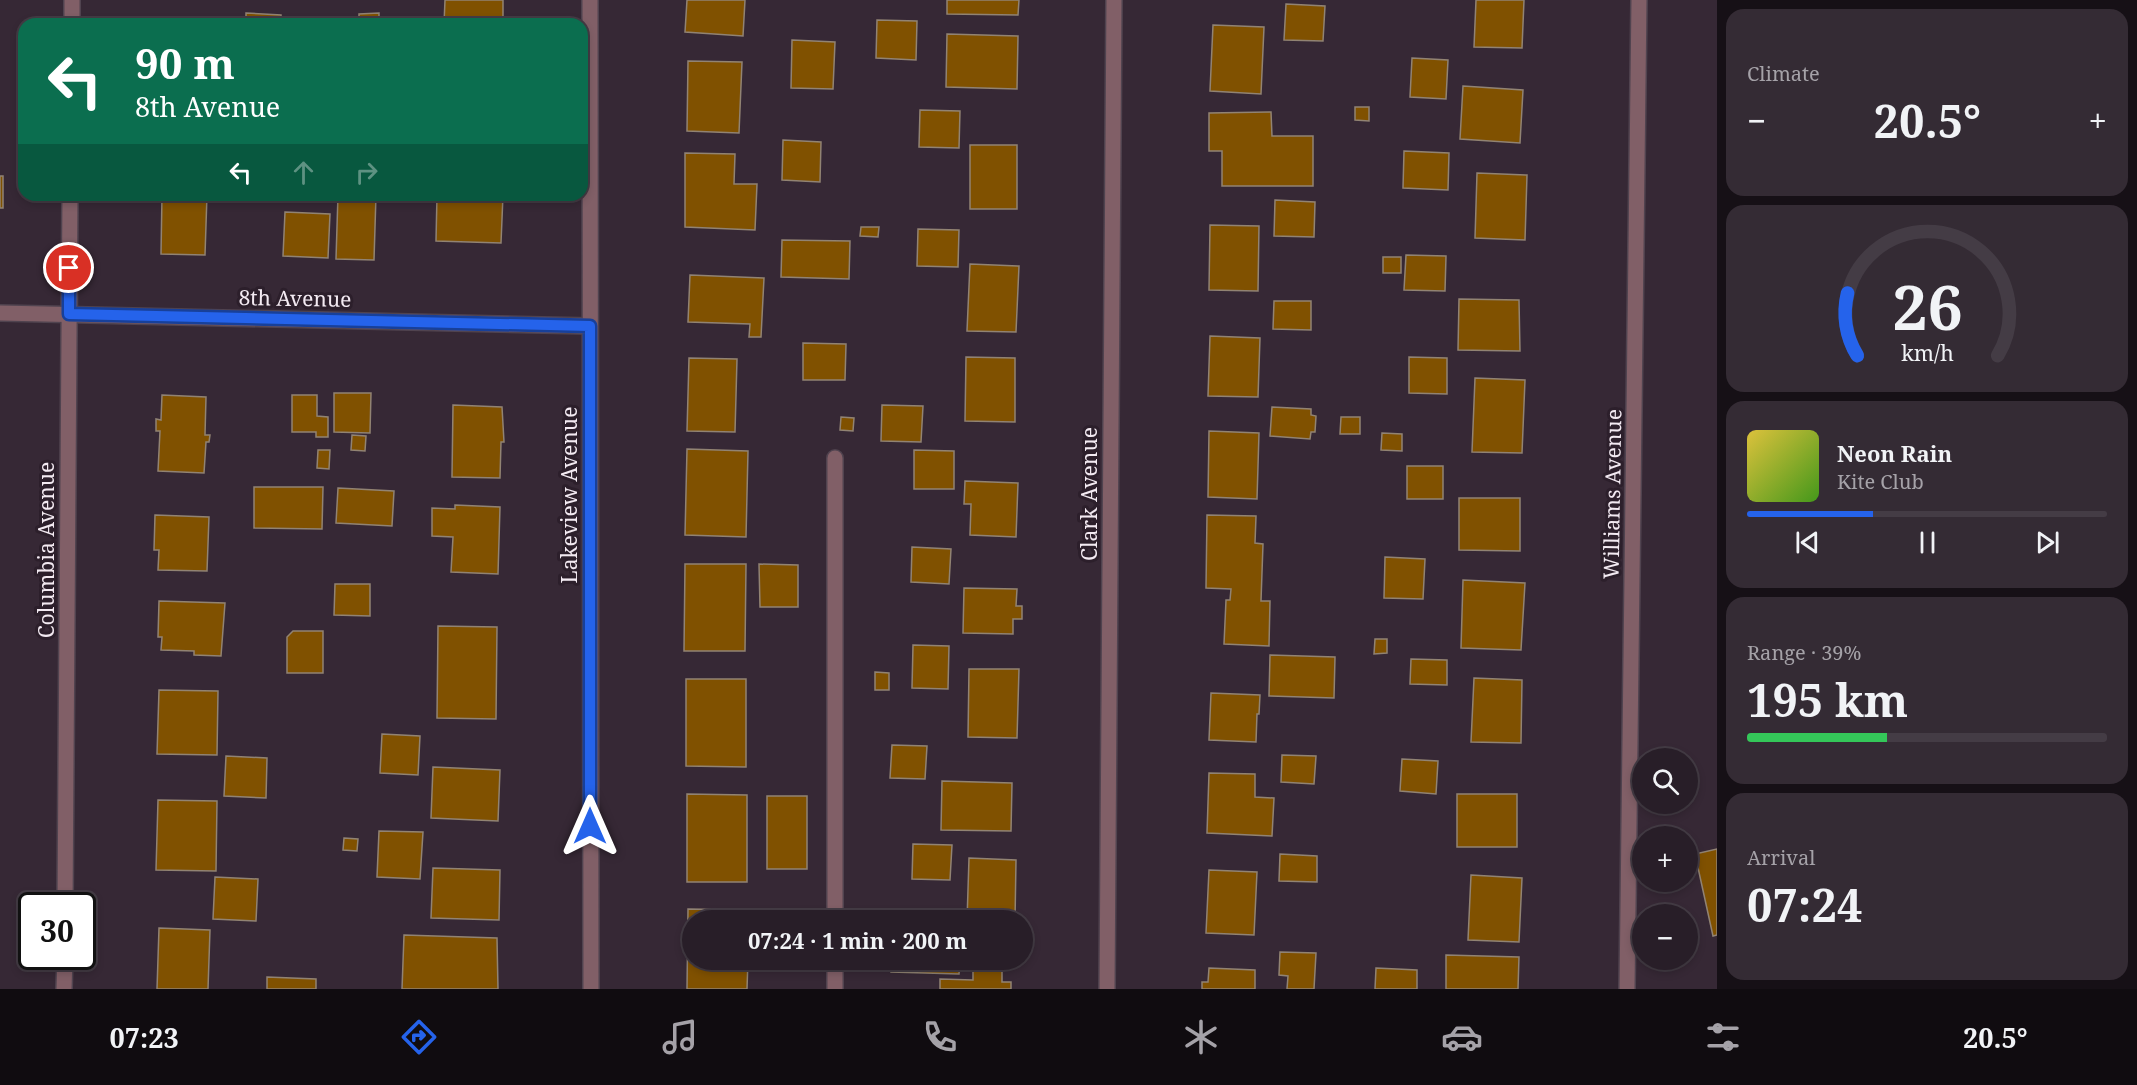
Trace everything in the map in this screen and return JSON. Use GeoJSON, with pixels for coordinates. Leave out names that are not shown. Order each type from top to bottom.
{"type":"FeatureCollection","features":[{"type":"Feature","properties":{"kind":"street"},"geometry":{"type":"LineString","coordinates":[[72,0],[72,18]]}},
{"type":"Feature","properties":{"kind":"street","name":"Lakeview Avenue"},"geometry":{"type":"LineString","coordinates":[[590,0],[591,989]]}},
{"type":"Feature","properties":{"kind":"street","name":"Clark Avenue"},"geometry":{"type":"LineString","coordinates":[[1107,989],[1114,0]]}},
{"type":"Feature","properties":{"kind":"street","name":"Williams Avenue"},"geometry":{"type":"LineString","coordinates":[[1627,989],[1639,0]]}},
{"type":"Feature","properties":{"kind":"street","name":"Columbia Avenue"},"geometry":{"type":"LineString","coordinates":[[65,892],[70,201]]}},
{"type":"Feature","properties":{"kind":"street","name":"8th Avenue"},"geometry":{"type":"LineString","coordinates":[[0,313],[590,326]]}},
{"type":"Feature","properties":{"kind":"street"},"geometry":{"type":"LineString","coordinates":[[835,458],[835,910]]}},
{"type":"Feature","properties":{"kind":"street"},"geometry":{"type":"LineString","coordinates":[[64,989],[65,970]]}},
{"type":"Feature","properties":{"kind":"street"},"geometry":{"type":"LineString","coordinates":[[835,970],[835,989]]}},
{"type":"Feature","properties":{"kind":"building"},"geometry":{"type":"Polygon","coordinates":[[[445,0],[503,0],[503,18],[444,18],[445,0]]]}},
{"type":"Feature","properties":{"kind":"building"},"geometry":{"type":"Polygon","coordinates":[[[687,0],[745,0],[743,36],[685,32],[687,0]]]}},
{"type":"Feature","properties":{"kind":"building"},"geometry":{"type":"Polygon","coordinates":[[[947,0],[1019,0],[1018,15],[947,14],[947,0]]]}},
{"type":"Feature","properties":{"kind":"building"},"geometry":{"type":"Polygon","coordinates":[[[1476,0],[1524,0],[1522,48],[1474,47],[1476,0]]]}},
{"type":"Feature","properties":{"kind":"building"},"geometry":{"type":"Polygon","coordinates":[[[1286,4],[1325,6],[1323,41],[1284,40],[1286,4]]]}},
{"type":"Feature","properties":{"kind":"building"},"geometry":{"type":"Polygon","coordinates":[[[246,13],[281,15],[281,18],[246,18],[246,13]]]}},
{"type":"Feature","properties":{"kind":"building"},"geometry":{"type":"Polygon","coordinates":[[[379,13],[379,18],[359,18],[359,14],[379,13]]]}},
{"type":"Feature","properties":{"kind":"building"},"geometry":{"type":"Polygon","coordinates":[[[877,20],[917,21],[916,60],[876,58],[877,20]]]}},
{"type":"Feature","properties":{"kind":"building"},"geometry":{"type":"Polygon","coordinates":[[[1213,25],[1264,27],[1261,94],[1210,91],[1213,25]]]}},
{"type":"Feature","properties":{"kind":"building"},"geometry":{"type":"Polygon","coordinates":[[[947,34],[1018,36],[1017,89],[946,87],[947,34]]]}},
{"type":"Feature","properties":{"kind":"building"},"geometry":{"type":"Polygon","coordinates":[[[792,40],[835,42],[833,89],[791,88],[792,40]]]}},
{"type":"Feature","properties":{"kind":"building"},"geometry":{"type":"Polygon","coordinates":[[[1412,58],[1448,60],[1446,99],[1410,97],[1412,58]]]}},
{"type":"Feature","properties":{"kind":"building"},"geometry":{"type":"Polygon","coordinates":[[[688,61],[742,62],[739,133],[687,131],[688,61]]]}},
{"type":"Feature","properties":{"kind":"building"},"geometry":{"type":"Polygon","coordinates":[[[1463,86],[1523,90],[1520,143],[1460,139],[1463,86]]]}},
{"type":"Feature","properties":{"kind":"building"},"geometry":{"type":"Polygon","coordinates":[[[1355,107],[1369,107],[1369,121],[1355,120],[1355,107]]]}},
{"type":"Feature","properties":{"kind":"building"},"geometry":{"type":"Polygon","coordinates":[[[920,110],[960,111],[959,148],[919,147],[920,110]]]}},
{"type":"Feature","properties":{"kind":"building"},"geometry":{"type":"Polygon","coordinates":[[[1271,112],[1272,136],[1313,136],[1313,186],[1222,186],[1222,151],[1209,151],[1209,113],[1271,112]]]}},
{"type":"Feature","properties":{"kind":"building"},"geometry":{"type":"Polygon","coordinates":[[[783,140],[821,142],[820,182],[782,180],[783,140]]]}},
{"type":"Feature","properties":{"kind":"building"},"geometry":{"type":"Polygon","coordinates":[[[970,145],[1017,145],[1017,209],[970,209],[970,145]]]}},
{"type":"Feature","properties":{"kind":"building"},"geometry":{"type":"Polygon","coordinates":[[[1404,151],[1449,153],[1448,190],[1403,188],[1404,151]]]}},
{"type":"Feature","properties":{"kind":"building"},"geometry":{"type":"Polygon","coordinates":[[[685,153],[735,154],[734,184],[757,184],[755,230],[685,227],[685,153]]]}},
{"type":"Feature","properties":{"kind":"building"},"geometry":{"type":"Polygon","coordinates":[[[1477,173],[1527,175],[1525,240],[1475,238],[1477,173]]]}},
{"type":"Feature","properties":{"kind":"building"},"geometry":{"type":"Polygon","coordinates":[[[0,176],[3,176],[3,208],[0,208],[0,176]]]}},
{"type":"Feature","properties":{"kind":"building"},"geometry":{"type":"Polygon","coordinates":[[[1275,200],[1315,202],[1314,237],[1274,236],[1275,200]]]}},
{"type":"Feature","properties":{"kind":"building"},"geometry":{"type":"Polygon","coordinates":[[[162,201],[207,201],[205,255],[161,254],[162,201]]]}},
{"type":"Feature","properties":{"kind":"building"},"geometry":{"type":"Polygon","coordinates":[[[338,201],[376,201],[374,260],[336,259],[338,201]]]}},
{"type":"Feature","properties":{"kind":"building"},"geometry":{"type":"Polygon","coordinates":[[[437,201],[503,201],[501,243],[436,241],[437,201]]]}},
{"type":"Feature","properties":{"kind":"building"},"geometry":{"type":"Polygon","coordinates":[[[285,212],[330,214],[328,258],[283,256],[285,212]]]}},
{"type":"Feature","properties":{"kind":"building"},"geometry":{"type":"Polygon","coordinates":[[[1210,225],[1259,226],[1258,291],[1209,290],[1210,225]]]}},
{"type":"Feature","properties":{"kind":"building"},"geometry":{"type":"Polygon","coordinates":[[[861,227],[879,227],[878,237],[860,236],[861,227]]]}},
{"type":"Feature","properties":{"kind":"building"},"geometry":{"type":"Polygon","coordinates":[[[918,229],[959,230],[958,267],[917,266],[918,229]]]}},
{"type":"Feature","properties":{"kind":"building"},"geometry":{"type":"Polygon","coordinates":[[[782,240],[850,241],[849,279],[781,277],[782,240]]]}},
{"type":"Feature","properties":{"kind":"building"},"geometry":{"type":"Polygon","coordinates":[[[1406,255],[1446,256],[1445,291],[1404,290],[1406,255]]]}},
{"type":"Feature","properties":{"kind":"building"},"geometry":{"type":"Polygon","coordinates":[[[1383,257],[1401,257],[1401,273],[1383,273],[1383,257]]]}},
{"type":"Feature","properties":{"kind":"building"},"geometry":{"type":"Polygon","coordinates":[[[970,264],[1019,266],[1016,332],[967,331],[970,264]]]}},
{"type":"Feature","properties":{"kind":"building"},"geometry":{"type":"Polygon","coordinates":[[[690,275],[764,278],[761,337],[749,337],[750,324],[688,322],[690,275]]]}},
{"type":"Feature","properties":{"kind":"building"},"geometry":{"type":"Polygon","coordinates":[[[1459,299],[1519,300],[1520,351],[1458,350],[1459,299]]]}},
{"type":"Feature","properties":{"kind":"building"},"geometry":{"type":"Polygon","coordinates":[[[1274,301],[1311,301],[1311,330],[1273,329],[1274,301]]]}},
{"type":"Feature","properties":{"kind":"building"},"geometry":{"type":"Polygon","coordinates":[[[1210,336],[1260,338],[1258,397],[1208,396],[1210,336]]]}},
{"type":"Feature","properties":{"kind":"building"},"geometry":{"type":"Polygon","coordinates":[[[803,343],[846,344],[845,380],[803,380],[803,343]]]}},
{"type":"Feature","properties":{"kind":"building"},"geometry":{"type":"Polygon","coordinates":[[[966,357],[1015,358],[1015,422],[965,421],[966,357]]]}},
{"type":"Feature","properties":{"kind":"building"},"geometry":{"type":"Polygon","coordinates":[[[1409,357],[1447,358],[1447,394],[1409,393],[1409,357]]]}},
{"type":"Feature","properties":{"kind":"building"},"geometry":{"type":"Polygon","coordinates":[[[689,358],[737,359],[735,432],[687,431],[689,358]]]}},
{"type":"Feature","properties":{"kind":"building"},"geometry":{"type":"Polygon","coordinates":[[[1475,378],[1525,380],[1522,453],[1472,452],[1475,378]]]}},
{"type":"Feature","properties":{"kind":"building"},"geometry":{"type":"Polygon","coordinates":[[[334,393],[371,393],[370,433],[334,432],[334,393]]]}},
{"type":"Feature","properties":{"kind":"building"},"geometry":{"type":"Polygon","coordinates":[[[162,395],[206,397],[205,435],[210,435],[209,442],[206,442],[204,473],[158,471],[160,431],[156,431],[156,419],[161,420],[162,395]]]}},
{"type":"Feature","properties":{"kind":"building"},"geometry":{"type":"Polygon","coordinates":[[[292,395],[317,395],[317,416],[328,417],[328,437],[316,437],[316,432],[292,432],[292,395]]]}},
{"type":"Feature","properties":{"kind":"building"},"geometry":{"type":"Polygon","coordinates":[[[453,405],[502,407],[504,442],[501,442],[500,478],[452,477],[453,405]]]}},
{"type":"Feature","properties":{"kind":"building"},"geometry":{"type":"Polygon","coordinates":[[[882,405],[923,406],[921,442],[881,441],[882,405]]]}},
{"type":"Feature","properties":{"kind":"building"},"geometry":{"type":"Polygon","coordinates":[[[1272,407],[1311,409],[1311,415],[1316,416],[1315,432],[1311,432],[1310,439],[1270,436],[1272,407]]]}},
{"type":"Feature","properties":{"kind":"building"},"geometry":{"type":"Polygon","coordinates":[[[841,417],[854,418],[853,431],[840,430],[841,417]]]}},
{"type":"Feature","properties":{"kind":"building"},"geometry":{"type":"Polygon","coordinates":[[[1341,417],[1360,417],[1360,434],[1340,434],[1341,417]]]}},
{"type":"Feature","properties":{"kind":"building"},"geometry":{"type":"Polygon","coordinates":[[[1209,431],[1259,433],[1257,499],[1208,497],[1209,431]]]}},
{"type":"Feature","properties":{"kind":"building"},"geometry":{"type":"Polygon","coordinates":[[[1382,433],[1402,434],[1402,451],[1381,450],[1382,433]]]}},
{"type":"Feature","properties":{"kind":"building"},"geometry":{"type":"Polygon","coordinates":[[[352,435],[366,436],[365,451],[351,450],[352,435]]]}},
{"type":"Feature","properties":{"kind":"building"},"geometry":{"type":"Polygon","coordinates":[[[687,449],[748,451],[746,537],[685,535],[687,449]]]}},
{"type":"Feature","properties":{"kind":"building"},"geometry":{"type":"Polygon","coordinates":[[[318,450],[330,450],[329,469],[317,468],[318,450]]]}},
{"type":"Feature","properties":{"kind":"building"},"geometry":{"type":"Polygon","coordinates":[[[914,450],[954,451],[954,489],[914,489],[914,450]]]}},
{"type":"Feature","properties":{"kind":"building"},"geometry":{"type":"Polygon","coordinates":[[[1407,466],[1443,466],[1443,499],[1407,499],[1407,466]]]}},
{"type":"Feature","properties":{"kind":"building"},"geometry":{"type":"Polygon","coordinates":[[[965,481],[1018,483],[1016,537],[970,535],[971,504],[964,504],[965,481]]]}},
{"type":"Feature","properties":{"kind":"building"},"geometry":{"type":"Polygon","coordinates":[[[254,487],[323,487],[322,529],[254,528],[254,487]]]}},
{"type":"Feature","properties":{"kind":"building"},"geometry":{"type":"Polygon","coordinates":[[[338,488],[394,491],[392,526],[336,523],[338,488]]]}},
{"type":"Feature","properties":{"kind":"building"},"geometry":{"type":"Polygon","coordinates":[[[1459,498],[1520,498],[1520,551],[1459,550],[1459,498]]]}},
{"type":"Feature","properties":{"kind":"building"},"geometry":{"type":"Polygon","coordinates":[[[455,505],[500,507],[498,574],[451,572],[453,537],[432,536],[432,508],[455,509],[455,505]]]}},
{"type":"Feature","properties":{"kind":"building"},"geometry":{"type":"Polygon","coordinates":[[[155,515],[209,517],[207,571],[158,570],[159,550],[154,550],[155,515]]]}},
{"type":"Feature","properties":{"kind":"building"},"geometry":{"type":"Polygon","coordinates":[[[1207,515],[1256,516],[1255,543],[1263,544],[1261,601],[1270,601],[1269,646],[1224,644],[1226,600],[1230,600],[1231,589],[1206,588],[1207,515]]]}},
{"type":"Feature","properties":{"kind":"building"},"geometry":{"type":"Polygon","coordinates":[[[912,547],[951,549],[949,584],[911,582],[912,547]]]}},
{"type":"Feature","properties":{"kind":"building"},"geometry":{"type":"Polygon","coordinates":[[[1385,557],[1425,559],[1423,599],[1384,598],[1385,557]]]}},
{"type":"Feature","properties":{"kind":"building"},"geometry":{"type":"Polygon","coordinates":[[[685,564],[746,564],[745,651],[684,651],[685,564]]]}},
{"type":"Feature","properties":{"kind":"building"},"geometry":{"type":"Polygon","coordinates":[[[759,564],[798,565],[798,607],[760,607],[759,564]]]}},
{"type":"Feature","properties":{"kind":"building"},"geometry":{"type":"Polygon","coordinates":[[[1463,580],[1525,583],[1521,650],[1461,648],[1463,580]]]}},
{"type":"Feature","properties":{"kind":"building"},"geometry":{"type":"Polygon","coordinates":[[[335,584],[370,584],[370,616],[334,615],[335,584]]]}},
{"type":"Feature","properties":{"kind":"building"},"geometry":{"type":"Polygon","coordinates":[[[964,588],[1017,589],[1016,606],[1022,606],[1022,619],[1013,619],[1013,634],[963,633],[964,588]]]}},
{"type":"Feature","properties":{"kind":"building"},"geometry":{"type":"Polygon","coordinates":[[[159,601],[225,603],[221,656],[194,655],[194,651],[161,650],[162,637],[158,637],[159,601]]]}},
{"type":"Feature","properties":{"kind":"building"},"geometry":{"type":"Polygon","coordinates":[[[438,626],[497,627],[496,719],[437,718],[438,626]]]}},
{"type":"Feature","properties":{"kind":"building"},"geometry":{"type":"Polygon","coordinates":[[[293,631],[323,631],[323,673],[287,673],[287,637],[293,631]]]}},
{"type":"Feature","properties":{"kind":"building"},"geometry":{"type":"Polygon","coordinates":[[[1375,639],[1387,639],[1387,653],[1374,654],[1375,639]]]}},
{"type":"Feature","properties":{"kind":"building"},"geometry":{"type":"Polygon","coordinates":[[[913,645],[949,646],[948,689],[912,688],[913,645]]]}},
{"type":"Feature","properties":{"kind":"building"},"geometry":{"type":"Polygon","coordinates":[[[1270,655],[1335,657],[1334,698],[1269,696],[1270,655]]]}},
{"type":"Feature","properties":{"kind":"building"},"geometry":{"type":"Polygon","coordinates":[[[1411,659],[1447,660],[1447,685],[1410,684],[1411,659]]]}},
{"type":"Feature","properties":{"kind":"building"},"geometry":{"type":"Polygon","coordinates":[[[969,669],[1019,669],[1017,738],[968,737],[969,669]]]}},
{"type":"Feature","properties":{"kind":"building"},"geometry":{"type":"Polygon","coordinates":[[[875,672],[889,673],[889,690],[875,690],[875,672]]]}},
{"type":"Feature","properties":{"kind":"building"},"geometry":{"type":"Polygon","coordinates":[[[1474,678],[1522,680],[1521,743],[1471,742],[1474,678]]]}},
{"type":"Feature","properties":{"kind":"building"},"geometry":{"type":"Polygon","coordinates":[[[686,679],[746,679],[746,767],[686,766],[686,679]]]}},
{"type":"Feature","properties":{"kind":"building"},"geometry":{"type":"Polygon","coordinates":[[[159,690],[218,691],[217,755],[157,754],[159,690]]]}},
{"type":"Feature","properties":{"kind":"building"},"geometry":{"type":"Polygon","coordinates":[[[1211,693],[1260,695],[1256,742],[1209,740],[1211,693]]]}},
{"type":"Feature","properties":{"kind":"building"},"geometry":{"type":"Polygon","coordinates":[[[382,734],[420,736],[418,775],[380,773],[382,734]]]}},
{"type":"Feature","properties":{"kind":"building"},"geometry":{"type":"Polygon","coordinates":[[[892,745],[927,746],[925,779],[890,778],[892,745]]]}},
{"type":"Feature","properties":{"kind":"building"},"geometry":{"type":"Polygon","coordinates":[[[1282,755],[1316,756],[1314,784],[1281,782],[1282,755]]]}},
{"type":"Feature","properties":{"kind":"building"},"geometry":{"type":"Polygon","coordinates":[[[226,756],[267,758],[266,798],[224,796],[226,756]]]}},
{"type":"Feature","properties":{"kind":"building"},"geometry":{"type":"Polygon","coordinates":[[[1402,759],[1438,761],[1436,794],[1400,791],[1402,759]]]}},
{"type":"Feature","properties":{"kind":"building"},"geometry":{"type":"Polygon","coordinates":[[[433,767],[500,770],[498,821],[431,818],[433,767]]]}},
{"type":"Feature","properties":{"kind":"building"},"geometry":{"type":"Polygon","coordinates":[[[1209,773],[1255,774],[1255,797],[1274,798],[1272,836],[1207,833],[1209,773]]]}},
{"type":"Feature","properties":{"kind":"building"},"geometry":{"type":"Polygon","coordinates":[[[942,781],[1012,783],[1011,831],[941,830],[942,781]]]}},
{"type":"Feature","properties":{"kind":"building"},"geometry":{"type":"Polygon","coordinates":[[[687,794],[747,795],[747,882],[687,882],[687,794]]]}},
{"type":"Feature","properties":{"kind":"building"},"geometry":{"type":"Polygon","coordinates":[[[1457,794],[1517,794],[1517,847],[1457,847],[1457,794]]]}},
{"type":"Feature","properties":{"kind":"building"},"geometry":{"type":"Polygon","coordinates":[[[767,796],[807,796],[807,869],[767,869],[767,796]]]}},
{"type":"Feature","properties":{"kind":"building"},"geometry":{"type":"Polygon","coordinates":[[[158,800],[217,801],[216,871],[156,870],[158,800]]]}},
{"type":"Feature","properties":{"kind":"building"},"geometry":{"type":"Polygon","coordinates":[[[379,831],[423,832],[420,879],[377,877],[379,831]]]}},
{"type":"Feature","properties":{"kind":"building"},"geometry":{"type":"Polygon","coordinates":[[[344,838],[358,839],[357,851],[343,850],[344,838]]]}},
{"type":"Feature","properties":{"kind":"building"},"geometry":{"type":"Polygon","coordinates":[[[913,844],[952,845],[950,880],[912,879],[913,844]]]}},
{"type":"Feature","properties":{"kind":"building"},"geometry":{"type":"Polygon","coordinates":[[[1717,849],[1717,935],[1713,936],[1698,868],[1698,853],[1717,849]]]}},
{"type":"Feature","properties":{"kind":"building"},"geometry":{"type":"Polygon","coordinates":[[[1280,854],[1317,856],[1317,882],[1279,881],[1280,854]]]}},
{"type":"Feature","properties":{"kind":"building"},"geometry":{"type":"Polygon","coordinates":[[[969,858],[1016,860],[1015,910],[967,910],[969,858]]]}},
{"type":"Feature","properties":{"kind":"building"},"geometry":{"type":"Polygon","coordinates":[[[433,868],[500,870],[499,920],[431,918],[433,868]]]}},
{"type":"Feature","properties":{"kind":"building"},"geometry":{"type":"Polygon","coordinates":[[[1209,870],[1257,872],[1254,935],[1206,933],[1209,870]]]}},
{"type":"Feature","properties":{"kind":"building"},"geometry":{"type":"Polygon","coordinates":[[[1471,875],[1522,878],[1519,942],[1468,940],[1471,875]]]}},
{"type":"Feature","properties":{"kind":"building"},"geometry":{"type":"Polygon","coordinates":[[[215,877],[258,879],[256,921],[213,919],[215,877]]]}},
{"type":"Feature","properties":{"kind":"building"},"geometry":{"type":"Polygon","coordinates":[[[688,909],[749,910],[688,910],[688,909]]]}},
{"type":"Feature","properties":{"kind":"building"},"geometry":{"type":"Polygon","coordinates":[[[159,928],[210,930],[208,989],[157,989],[159,928]]]}},
{"type":"Feature","properties":{"kind":"building"},"geometry":{"type":"Polygon","coordinates":[[[404,935],[497,938],[498,989],[402,989],[404,935]]]}},
{"type":"Feature","properties":{"kind":"building"},"geometry":{"type":"Polygon","coordinates":[[[1280,952],[1316,953],[1314,989],[1287,989],[1288,976],[1279,975],[1280,952]]]}},
{"type":"Feature","properties":{"kind":"building"},"geometry":{"type":"Polygon","coordinates":[[[1446,955],[1519,957],[1518,989],[1446,989],[1446,955]]]}},
{"type":"Feature","properties":{"kind":"building"},"geometry":{"type":"Polygon","coordinates":[[[1209,968],[1255,970],[1255,989],[1202,989],[1202,982],[1208,982],[1209,968]]]}},
{"type":"Feature","properties":{"kind":"building"},"geometry":{"type":"Polygon","coordinates":[[[1376,968],[1417,970],[1417,989],[1375,989],[1376,968]]]}},
{"type":"Feature","properties":{"kind":"building"},"geometry":{"type":"Polygon","coordinates":[[[687,970],[748,970],[747,989],[687,989],[687,970]]]}},
{"type":"Feature","properties":{"kind":"building"},"geometry":{"type":"Polygon","coordinates":[[[891,970],[959,970],[959,974],[891,972],[891,970]]]}},
{"type":"Feature","properties":{"kind":"building"},"geometry":{"type":"Polygon","coordinates":[[[973,970],[1002,970],[1002,982],[1011,982],[1011,989],[940,989],[940,979],[973,980],[973,970]]]}},
{"type":"Feature","properties":{"kind":"building"},"geometry":{"type":"Polygon","coordinates":[[[267,977],[316,979],[316,989],[267,989],[267,977]]]}},
{"type":"Feature","properties":{"kind":"route"},"geometry":{"type":"LineString","coordinates":[[69,268],[69,314],[590,326],[590,826]]}}]}
